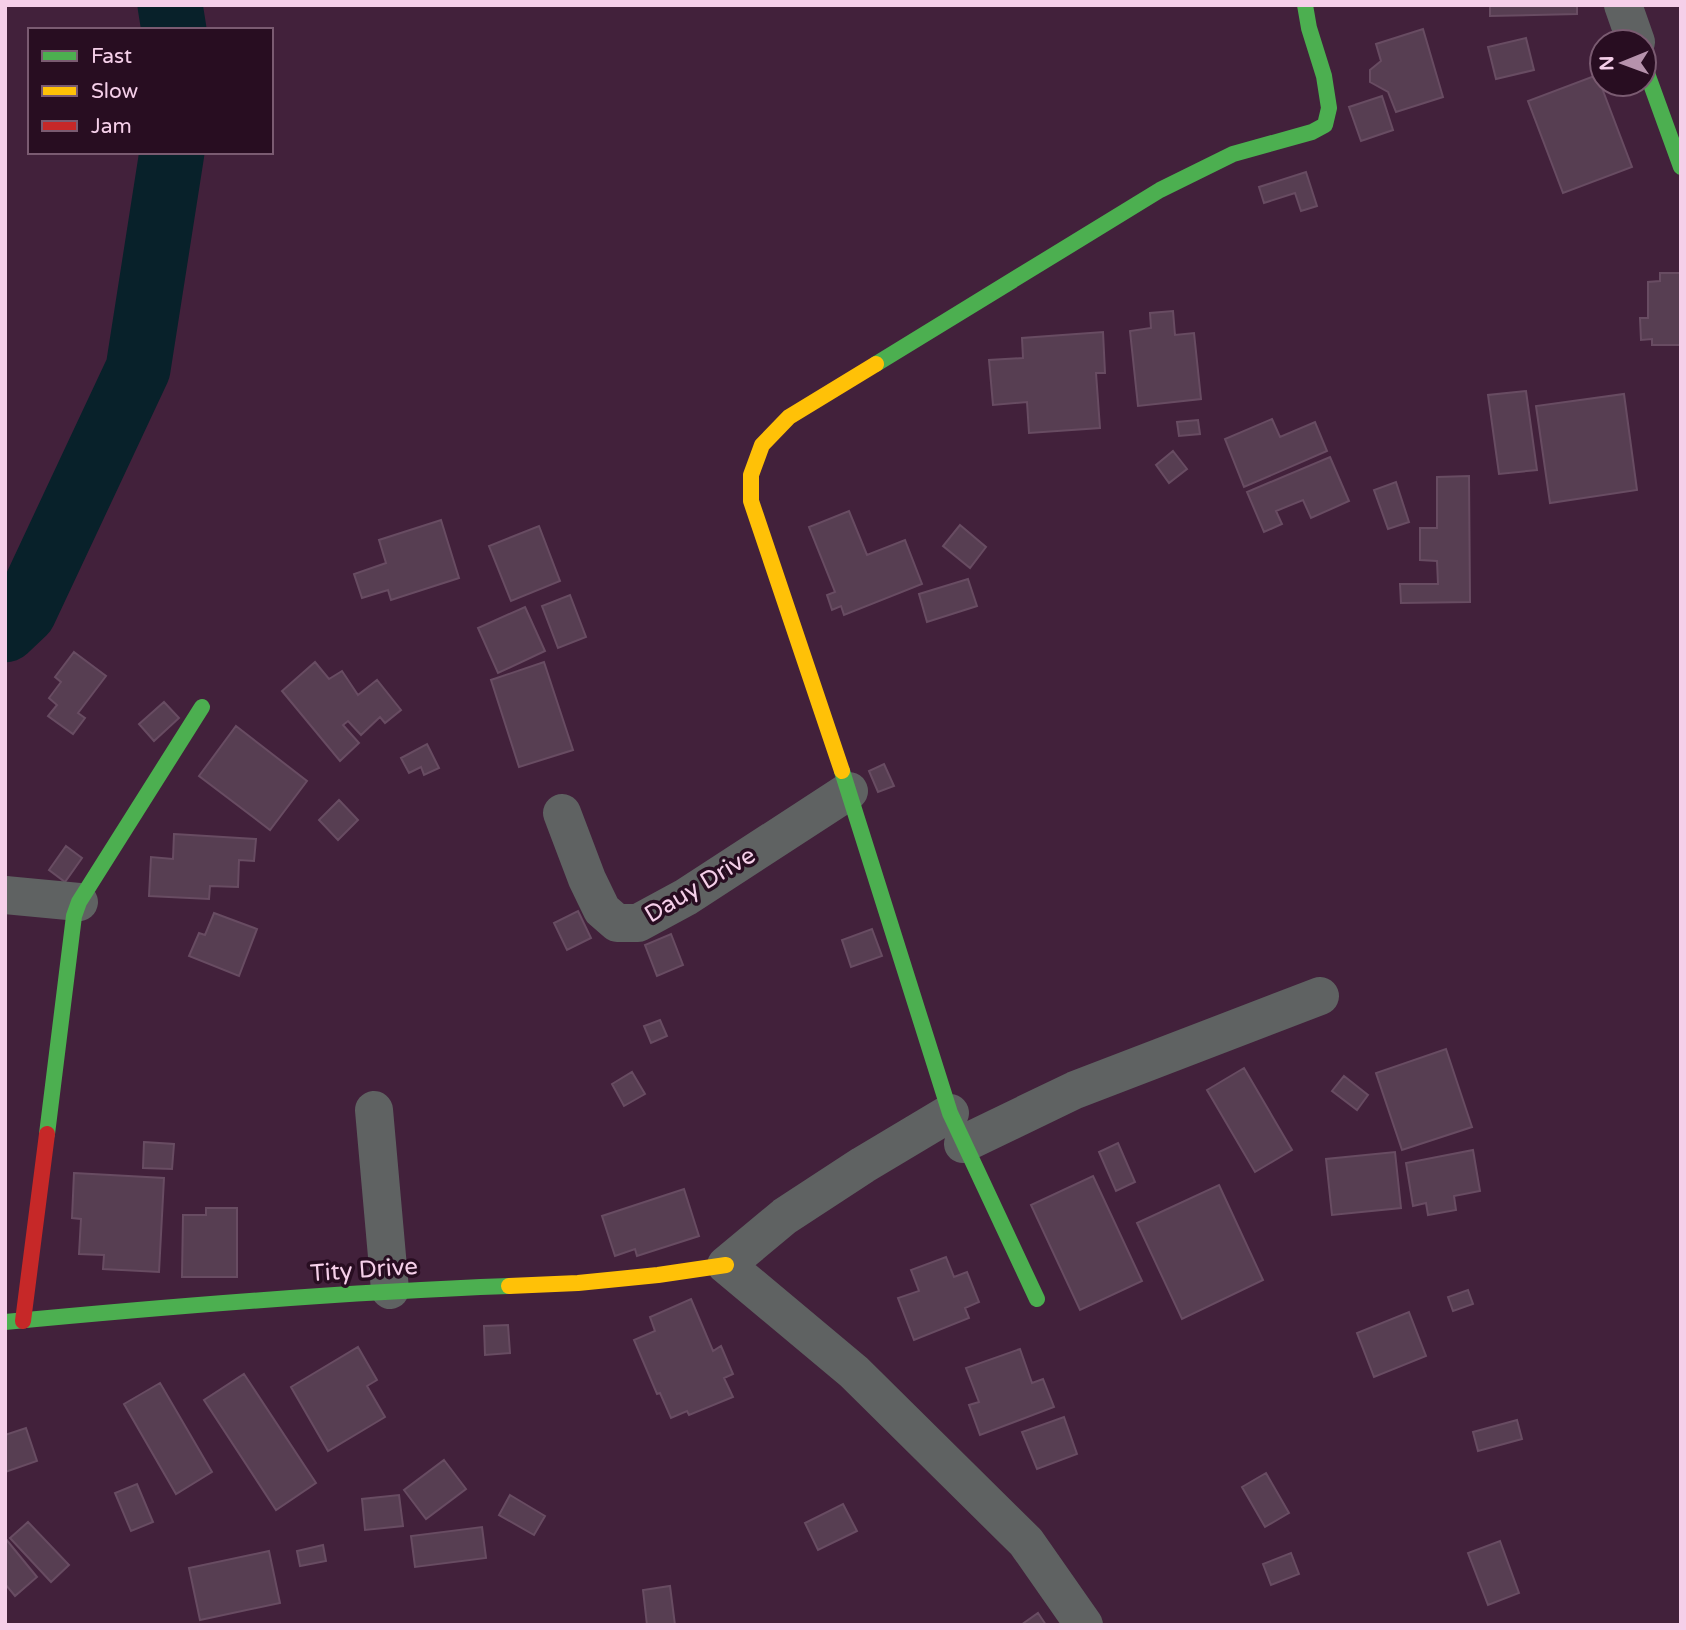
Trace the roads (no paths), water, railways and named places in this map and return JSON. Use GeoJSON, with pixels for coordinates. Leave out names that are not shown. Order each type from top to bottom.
{"type":"FeatureCollection","features":[{"type":"Feature","properties":{"kind":"street"},"geometry":{"type":"LineString","coordinates":[[1037,1299],[957,1128],[849,791],[751,500],[751,475],[762,445],[789,416],[1160,190],[1233,154],[1312,132],[1325,125],[1329,108],[1326,87],[1305,5]]}},
{"type":"Feature","properties":{"kind":"street"},"geometry":{"type":"LineString","coordinates":[[1623,5],[1631,28]]}},
{"type":"Feature","properties":{"kind":"street"},"geometry":{"type":"LineString","coordinates":[[1656,98],[1681,167]]}},
{"type":"Feature","properties":{"kind":"street"},"geometry":{"type":"LineString","coordinates":[[23,1321],[74,916],[79,902],[202,707]]}},
{"type":"Feature","properties":{"kind":"street","name":"Dauy Drive"},"geometry":{"type":"LineString","coordinates":[[562,813],[602,910],[617,923],[638,923],[686,897],[849,791]]}},
{"type":"Feature","properties":{"kind":"street"},"geometry":{"type":"LineString","coordinates":[[5,895],[79,902]]}},
{"type":"Feature","properties":{"kind":"street"},"geometry":{"type":"LineString","coordinates":[[1084,1625],[1026,1542],[854,1372],[726,1265],[785,1216],[863,1165],[957,1128],[1075,1090],[1320,996]]}},
{"type":"Feature","properties":{"kind":"street"},"geometry":{"type":"LineString","coordinates":[[374,1110],[390,1290]]}},
{"type":"Feature","properties":{"kind":"street","name":"Tity Drive"},"geometry":{"type":"LineString","coordinates":[[5,1322],[390,1290],[578,1283],[726,1265]]}},
{"type":"Feature","properties":{"kind":"waterway"},"geometry":{"type":"LineString","coordinates":[[170,5],[174,28]]}},
{"type":"Feature","properties":{"kind":"waterway"},"geometry":{"type":"LineString","coordinates":[[5,630],[24,612],[138,369],[172,154]]}}]}
